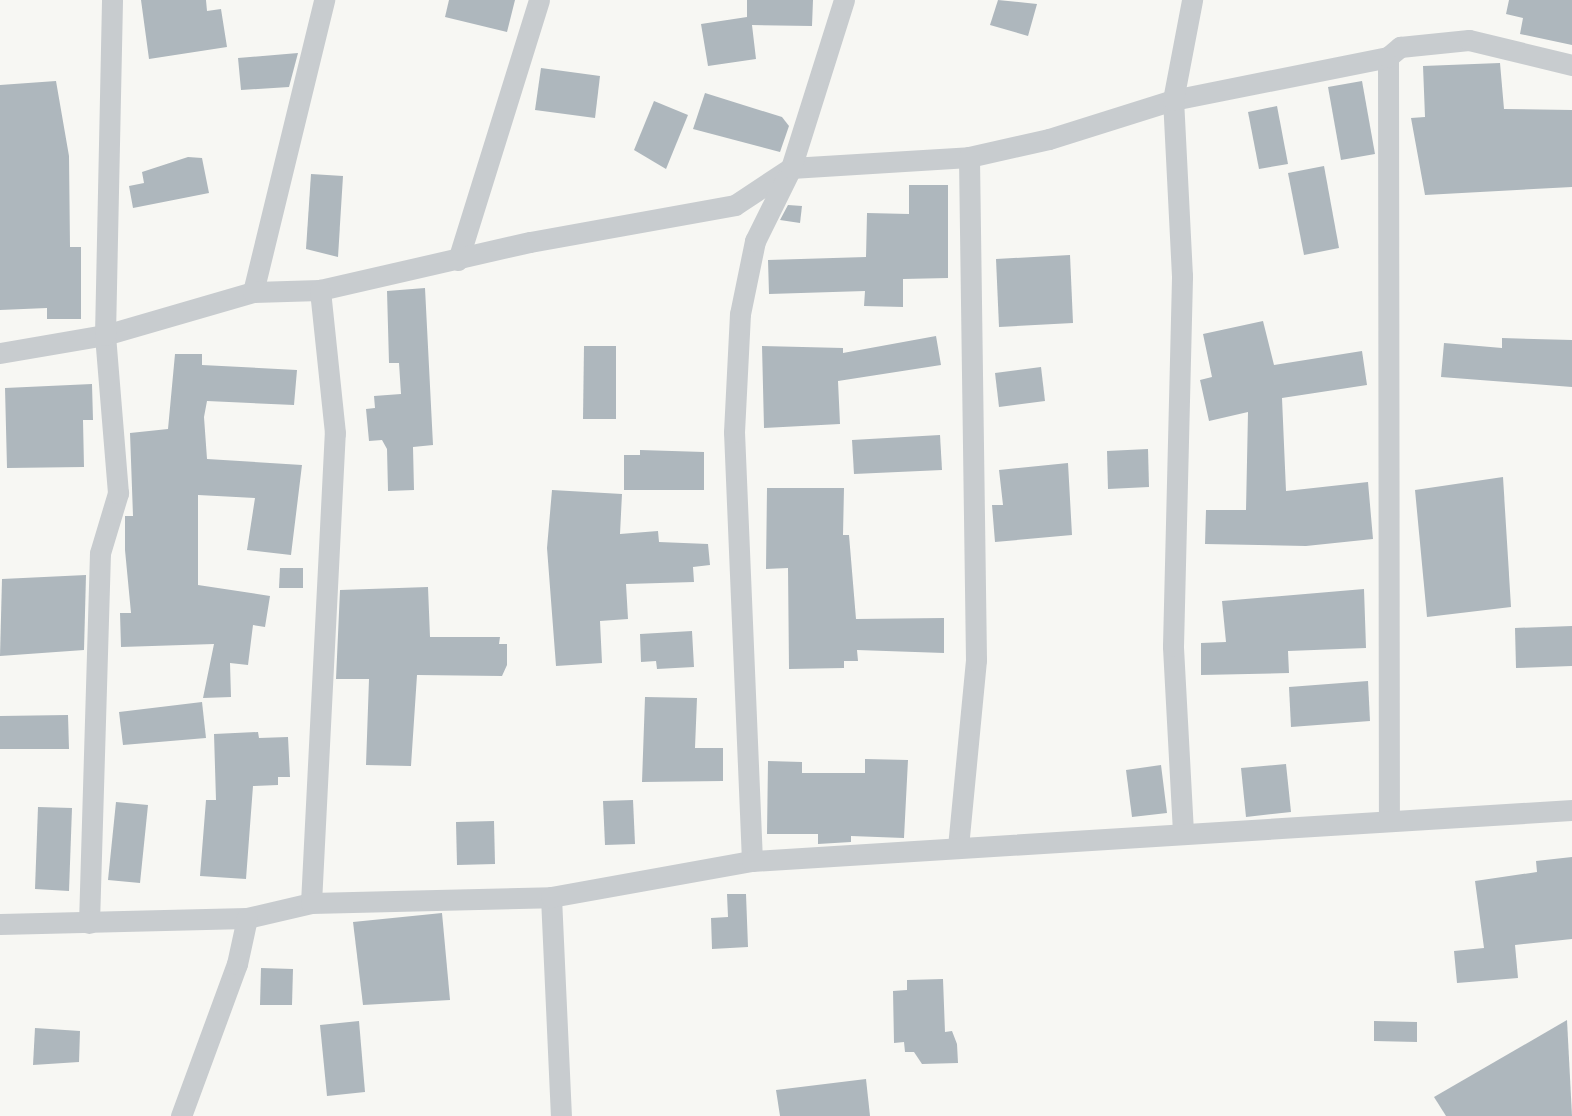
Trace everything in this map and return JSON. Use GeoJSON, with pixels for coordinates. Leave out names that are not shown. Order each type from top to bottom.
{"type":"FeatureCollection","features":[{"type":"Feature","properties":{"kind":"street"},"geometry":{"type":"LineString","coordinates":[[89,923],[100,553],[118,493],[105,335],[112,0]]}},
{"type":"Feature","properties":{"kind":"street"},"geometry":{"type":"LineString","coordinates":[[253,292],[324,0]]}},
{"type":"Feature","properties":{"kind":"street"},"geometry":{"type":"LineString","coordinates":[[458,260],[539,0]]}},
{"type":"Feature","properties":{"kind":"street"},"geometry":{"type":"LineString","coordinates":[[752,861],[734,432],[740,314],[755,241],[791,168],[844,0]]}},
{"type":"Feature","properties":{"kind":"street"},"geometry":{"type":"LineString","coordinates":[[1183,832],[1173,646],[1182,276],[1173,100],[1192,0]]}},
{"type":"Feature","properties":{"kind":"street"},"geometry":{"type":"LineString","coordinates":[[0,353],[105,335],[253,292],[320,290],[734,205],[791,168],[969,157],[1173,100],[1388,57],[1400,47],[1469,40],[1572,65]]}},
{"type":"Feature","properties":{"kind":"street"},"geometry":{"type":"LineString","coordinates":[[1388,57],[1389,821]]}},
{"type":"Feature","properties":{"kind":"street"},"geometry":{"type":"LineString","coordinates":[[958,848],[976,660],[969,157]]}},
{"type":"Feature","properties":{"kind":"street"},"geometry":{"type":"LineString","coordinates":[[311,903],[335,433],[320,290]]}},
{"type":"Feature","properties":{"kind":"street"},"geometry":{"type":"LineString","coordinates":[[0,924],[247,919],[311,903],[551,897],[752,861],[1183,832],[1572,810]]}},
{"type":"Feature","properties":{"kind":"street"},"geometry":{"type":"LineString","coordinates":[[551,897],[561,1116]]}},
{"type":"Feature","properties":{"kind":"street"},"geometry":{"type":"LineString","coordinates":[[181,1116],[237,964],[247,919]]}},
{"type":"Feature","properties":{"kind":"building"},"geometry":{"type":"Polygon","coordinates":[[[141,0],[206,0],[207,11],[221,9],[227,47],[149,59],[141,0]]]}},
{"type":"Feature","properties":{"kind":"building"},"geometry":{"type":"Polygon","coordinates":[[[449,0],[515,0],[507,32],[445,17],[449,0]]]}},
{"type":"Feature","properties":{"kind":"building"},"geometry":{"type":"Polygon","coordinates":[[[747,0],[813,0],[812,26],[752,25],[756,59],[708,66],[701,24],[747,17],[747,0]]]}},
{"type":"Feature","properties":{"kind":"building"},"geometry":{"type":"Polygon","coordinates":[[[998,0],[1037,4],[1028,36],[990,25],[998,0]]]}},
{"type":"Feature","properties":{"kind":"building"},"geometry":{"type":"Polygon","coordinates":[[[1509,0],[1572,0],[1572,45],[1520,34],[1523,18],[1506,14],[1509,0]]]}},
{"type":"Feature","properties":{"kind":"building"},"geometry":{"type":"Polygon","coordinates":[[[298,53],[289,87],[241,90],[238,58],[298,53]]]}},
{"type":"Feature","properties":{"kind":"building"},"geometry":{"type":"Polygon","coordinates":[[[1500,63],[1504,109],[1572,110],[1572,187],[1425,195],[1411,118],[1425,117],[1423,66],[1500,63]]]}},
{"type":"Feature","properties":{"kind":"building"},"geometry":{"type":"Polygon","coordinates":[[[541,68],[600,76],[595,118],[535,110],[541,68]]]}},
{"type":"Feature","properties":{"kind":"building"},"geometry":{"type":"Polygon","coordinates":[[[56,81],[69,156],[70,247],[81,247],[81,319],[47,319],[47,308],[0,310],[0,85],[56,81]]]}},
{"type":"Feature","properties":{"kind":"building"},"geometry":{"type":"Polygon","coordinates":[[[1362,81],[1375,154],[1341,160],[1328,87],[1362,81]]]}},
{"type":"Feature","properties":{"kind":"building"},"geometry":{"type":"Polygon","coordinates":[[[705,93],[782,117],[789,126],[780,152],[693,129],[705,93]]]}},
{"type":"Feature","properties":{"kind":"building"},"geometry":{"type":"Polygon","coordinates":[[[654,101],[688,115],[666,169],[634,150],[654,101]]]}},
{"type":"Feature","properties":{"kind":"building"},"geometry":{"type":"Polygon","coordinates":[[[1277,106],[1288,164],[1259,169],[1248,112],[1277,106]]]}},
{"type":"Feature","properties":{"kind":"building"},"geometry":{"type":"Polygon","coordinates":[[[188,157],[202,158],[209,193],[133,208],[129,186],[144,183],[142,172],[188,157]]]}},
{"type":"Feature","properties":{"kind":"building"},"geometry":{"type":"Polygon","coordinates":[[[1324,166],[1339,248],[1304,255],[1288,173],[1324,166]]]}},
{"type":"Feature","properties":{"kind":"building"},"geometry":{"type":"Polygon","coordinates":[[[311,174],[343,176],[338,257],[306,249],[311,174]]]}},
{"type":"Feature","properties":{"kind":"building"},"geometry":{"type":"Polygon","coordinates":[[[909,185],[948,185],[948,278],[903,279],[903,307],[864,306],[865,291],[769,294],[768,260],[866,257],[867,213],[909,214],[909,185]]]}},
{"type":"Feature","properties":{"kind":"building"},"geometry":{"type":"Polygon","coordinates":[[[788,205],[802,206],[800,223],[780,220],[788,205]]]}},
{"type":"Feature","properties":{"kind":"building"},"geometry":{"type":"Polygon","coordinates":[[[1070,255],[1073,323],[999,327],[996,259],[1070,255]]]}},
{"type":"Feature","properties":{"kind":"building"},"geometry":{"type":"Polygon","coordinates":[[[425,288],[433,445],[413,447],[414,490],[388,491],[387,449],[382,440],[369,441],[366,409],[375,408],[374,396],[401,394],[399,363],[389,363],[387,291],[425,288]]]}},
{"type":"Feature","properties":{"kind":"building"},"geometry":{"type":"Polygon","coordinates":[[[1263,321],[1274,365],[1362,351],[1367,385],[1282,398],[1286,491],[1368,482],[1373,539],[1306,546],[1205,544],[1206,510],[1246,510],[1248,412],[1209,421],[1200,380],[1212,377],[1203,334],[1263,321]]]}},
{"type":"Feature","properties":{"kind":"building"},"geometry":{"type":"Polygon","coordinates":[[[936,336],[941,365],[838,381],[840,424],[764,428],[762,346],[843,348],[843,353],[936,336]]]}},
{"type":"Feature","properties":{"kind":"building"},"geometry":{"type":"Polygon","coordinates":[[[1502,338],[1572,340],[1572,387],[1441,377],[1444,343],[1502,348],[1502,338]]]}},
{"type":"Feature","properties":{"kind":"building"},"geometry":{"type":"Polygon","coordinates":[[[584,346],[616,346],[616,419],[583,419],[584,346]]]}},
{"type":"Feature","properties":{"kind":"building"},"geometry":{"type":"Polygon","coordinates":[[[175,354],[202,354],[202,365],[297,370],[294,405],[207,401],[204,417],[207,459],[302,465],[291,555],[247,550],[255,498],[198,495],[198,585],[270,596],[265,627],[253,625],[248,665],[230,663],[231,697],[203,698],[214,644],[121,647],[120,613],[131,613],[125,550],[125,516],[133,516],[130,433],[168,429],[175,354]]]}},
{"type":"Feature","properties":{"kind":"building"},"geometry":{"type":"Polygon","coordinates":[[[1041,367],[1045,401],[999,407],[995,373],[1041,367]]]}},
{"type":"Feature","properties":{"kind":"building"},"geometry":{"type":"Polygon","coordinates":[[[92,384],[93,420],[83,420],[84,467],[7,468],[5,388],[92,384]]]}},
{"type":"Feature","properties":{"kind":"building"},"geometry":{"type":"Polygon","coordinates":[[[940,435],[942,470],[854,474],[852,440],[940,435]]]}},
{"type":"Feature","properties":{"kind":"building"},"geometry":{"type":"Polygon","coordinates":[[[1148,449],[1149,487],[1108,489],[1107,451],[1148,449]]]}},
{"type":"Feature","properties":{"kind":"building"},"geometry":{"type":"Polygon","coordinates":[[[640,450],[704,452],[704,490],[624,490],[624,455],[640,455],[640,450]]]}},
{"type":"Feature","properties":{"kind":"building"},"geometry":{"type":"Polygon","coordinates":[[[1068,463],[1072,535],[995,542],[992,505],[1003,505],[999,470],[1068,463]]]}},
{"type":"Feature","properties":{"kind":"building"},"geometry":{"type":"Polygon","coordinates":[[[1503,477],[1511,607],[1427,617],[1415,490],[1503,477]]]}},
{"type":"Feature","properties":{"kind":"building"},"geometry":{"type":"Polygon","coordinates":[[[767,488],[844,488],[843,535],[849,535],[856,619],[944,618],[944,653],[857,650],[858,661],[844,661],[844,668],[789,669],[788,568],[766,569],[767,488]]]}},
{"type":"Feature","properties":{"kind":"building"},"geometry":{"type":"Polygon","coordinates":[[[552,490],[622,494],[620,534],[658,531],[659,542],[708,544],[710,565],[693,567],[694,582],[626,584],[628,619],[600,621],[602,663],[556,666],[547,548],[552,490]]]}},
{"type":"Feature","properties":{"kind":"building"},"geometry":{"type":"Polygon","coordinates":[[[280,568],[303,568],[303,588],[279,588],[280,568]]]}},
{"type":"Feature","properties":{"kind":"building"},"geometry":{"type":"Polygon","coordinates":[[[86,575],[84,650],[0,656],[2,579],[86,575]]]}},
{"type":"Feature","properties":{"kind":"building"},"geometry":{"type":"Polygon","coordinates":[[[428,587],[430,637],[500,637],[499,644],[507,644],[507,665],[502,676],[417,675],[411,766],[366,765],[369,679],[336,679],[340,590],[428,587]]]}},
{"type":"Feature","properties":{"kind":"building"},"geometry":{"type":"Polygon","coordinates":[[[1364,589],[1366,648],[1288,651],[1289,673],[1201,675],[1201,643],[1226,642],[1222,601],[1364,589]]]}},
{"type":"Feature","properties":{"kind":"building"},"geometry":{"type":"Polygon","coordinates":[[[1572,626],[1572,666],[1516,668],[1515,628],[1572,626]]]}},
{"type":"Feature","properties":{"kind":"building"},"geometry":{"type":"Polygon","coordinates":[[[692,631],[694,667],[657,669],[656,661],[641,662],[640,634],[692,631]]]}},
{"type":"Feature","properties":{"kind":"building"},"geometry":{"type":"Polygon","coordinates":[[[1368,681],[1370,721],[1291,727],[1289,687],[1368,681]]]}},
{"type":"Feature","properties":{"kind":"building"},"geometry":{"type":"Polygon","coordinates":[[[645,697],[697,698],[695,748],[723,748],[723,781],[642,782],[645,697]]]}},
{"type":"Feature","properties":{"kind":"building"},"geometry":{"type":"Polygon","coordinates":[[[202,702],[206,738],[123,745],[119,712],[202,702]]]}},
{"type":"Feature","properties":{"kind":"building"},"geometry":{"type":"Polygon","coordinates":[[[68,715],[69,749],[0,749],[0,716],[68,715]]]}},
{"type":"Feature","properties":{"kind":"building"},"geometry":{"type":"Polygon","coordinates":[[[258,732],[259,738],[288,737],[290,777],[278,777],[278,785],[253,786],[246,879],[200,876],[206,800],[216,800],[214,734],[258,732]]]}},
{"type":"Feature","properties":{"kind":"building"},"geometry":{"type":"Polygon","coordinates":[[[865,759],[908,760],[904,838],[851,836],[851,842],[818,844],[818,834],[767,834],[768,761],[802,762],[802,773],[865,773],[865,759]]]}},
{"type":"Feature","properties":{"kind":"building"},"geometry":{"type":"Polygon","coordinates":[[[1286,764],[1291,812],[1246,817],[1241,768],[1286,764]]]}},
{"type":"Feature","properties":{"kind":"building"},"geometry":{"type":"Polygon","coordinates":[[[1161,765],[1167,813],[1132,817],[1126,770],[1161,765]]]}},
{"type":"Feature","properties":{"kind":"building"},"geometry":{"type":"Polygon","coordinates":[[[633,800],[635,844],[605,845],[603,801],[633,800]]]}},
{"type":"Feature","properties":{"kind":"building"},"geometry":{"type":"Polygon","coordinates":[[[116,802],[148,805],[140,883],[108,880],[116,802]]]}},
{"type":"Feature","properties":{"kind":"building"},"geometry":{"type":"Polygon","coordinates":[[[38,807],[72,808],[69,891],[35,889],[38,807]]]}},
{"type":"Feature","properties":{"kind":"building"},"geometry":{"type":"Polygon","coordinates":[[[494,821],[495,864],[457,865],[456,822],[494,821]]]}},
{"type":"Feature","properties":{"kind":"building"},"geometry":{"type":"Polygon","coordinates":[[[1572,857],[1572,939],[1515,945],[1518,978],[1457,983],[1454,951],[1484,948],[1475,881],[1537,872],[1536,861],[1572,857]]]}},
{"type":"Feature","properties":{"kind":"building"},"geometry":{"type":"Polygon","coordinates":[[[727,894],[746,894],[748,947],[712,949],[711,918],[728,917],[727,894]]]}},
{"type":"Feature","properties":{"kind":"building"},"geometry":{"type":"Polygon","coordinates":[[[442,913],[450,1000],[363,1005],[353,922],[442,913]]]}},
{"type":"Feature","properties":{"kind":"building"},"geometry":{"type":"Polygon","coordinates":[[[261,968],[293,969],[292,1005],[260,1005],[261,968]]]}},
{"type":"Feature","properties":{"kind":"building"},"geometry":{"type":"Polygon","coordinates":[[[943,979],[945,1032],[952,1031],[957,1044],[958,1063],[922,1064],[914,1052],[905,1052],[904,1042],[894,1043],[893,991],[907,990],[907,980],[943,979]]]}},
{"type":"Feature","properties":{"kind":"building"},"geometry":{"type":"Polygon","coordinates":[[[1567,1020],[1572,1116],[1446,1116],[1434,1097],[1567,1020]]]}},
{"type":"Feature","properties":{"kind":"building"},"geometry":{"type":"Polygon","coordinates":[[[359,1021],[365,1092],[327,1096],[320,1025],[359,1021]]]}},
{"type":"Feature","properties":{"kind":"building"},"geometry":{"type":"Polygon","coordinates":[[[1374,1021],[1417,1022],[1417,1042],[1374,1041],[1374,1021]]]}},
{"type":"Feature","properties":{"kind":"building"},"geometry":{"type":"Polygon","coordinates":[[[35,1028],[80,1031],[79,1062],[33,1065],[35,1028]]]}},
{"type":"Feature","properties":{"kind":"building"},"geometry":{"type":"Polygon","coordinates":[[[866,1079],[870,1116],[780,1116],[776,1090],[866,1079]]]}}]}
